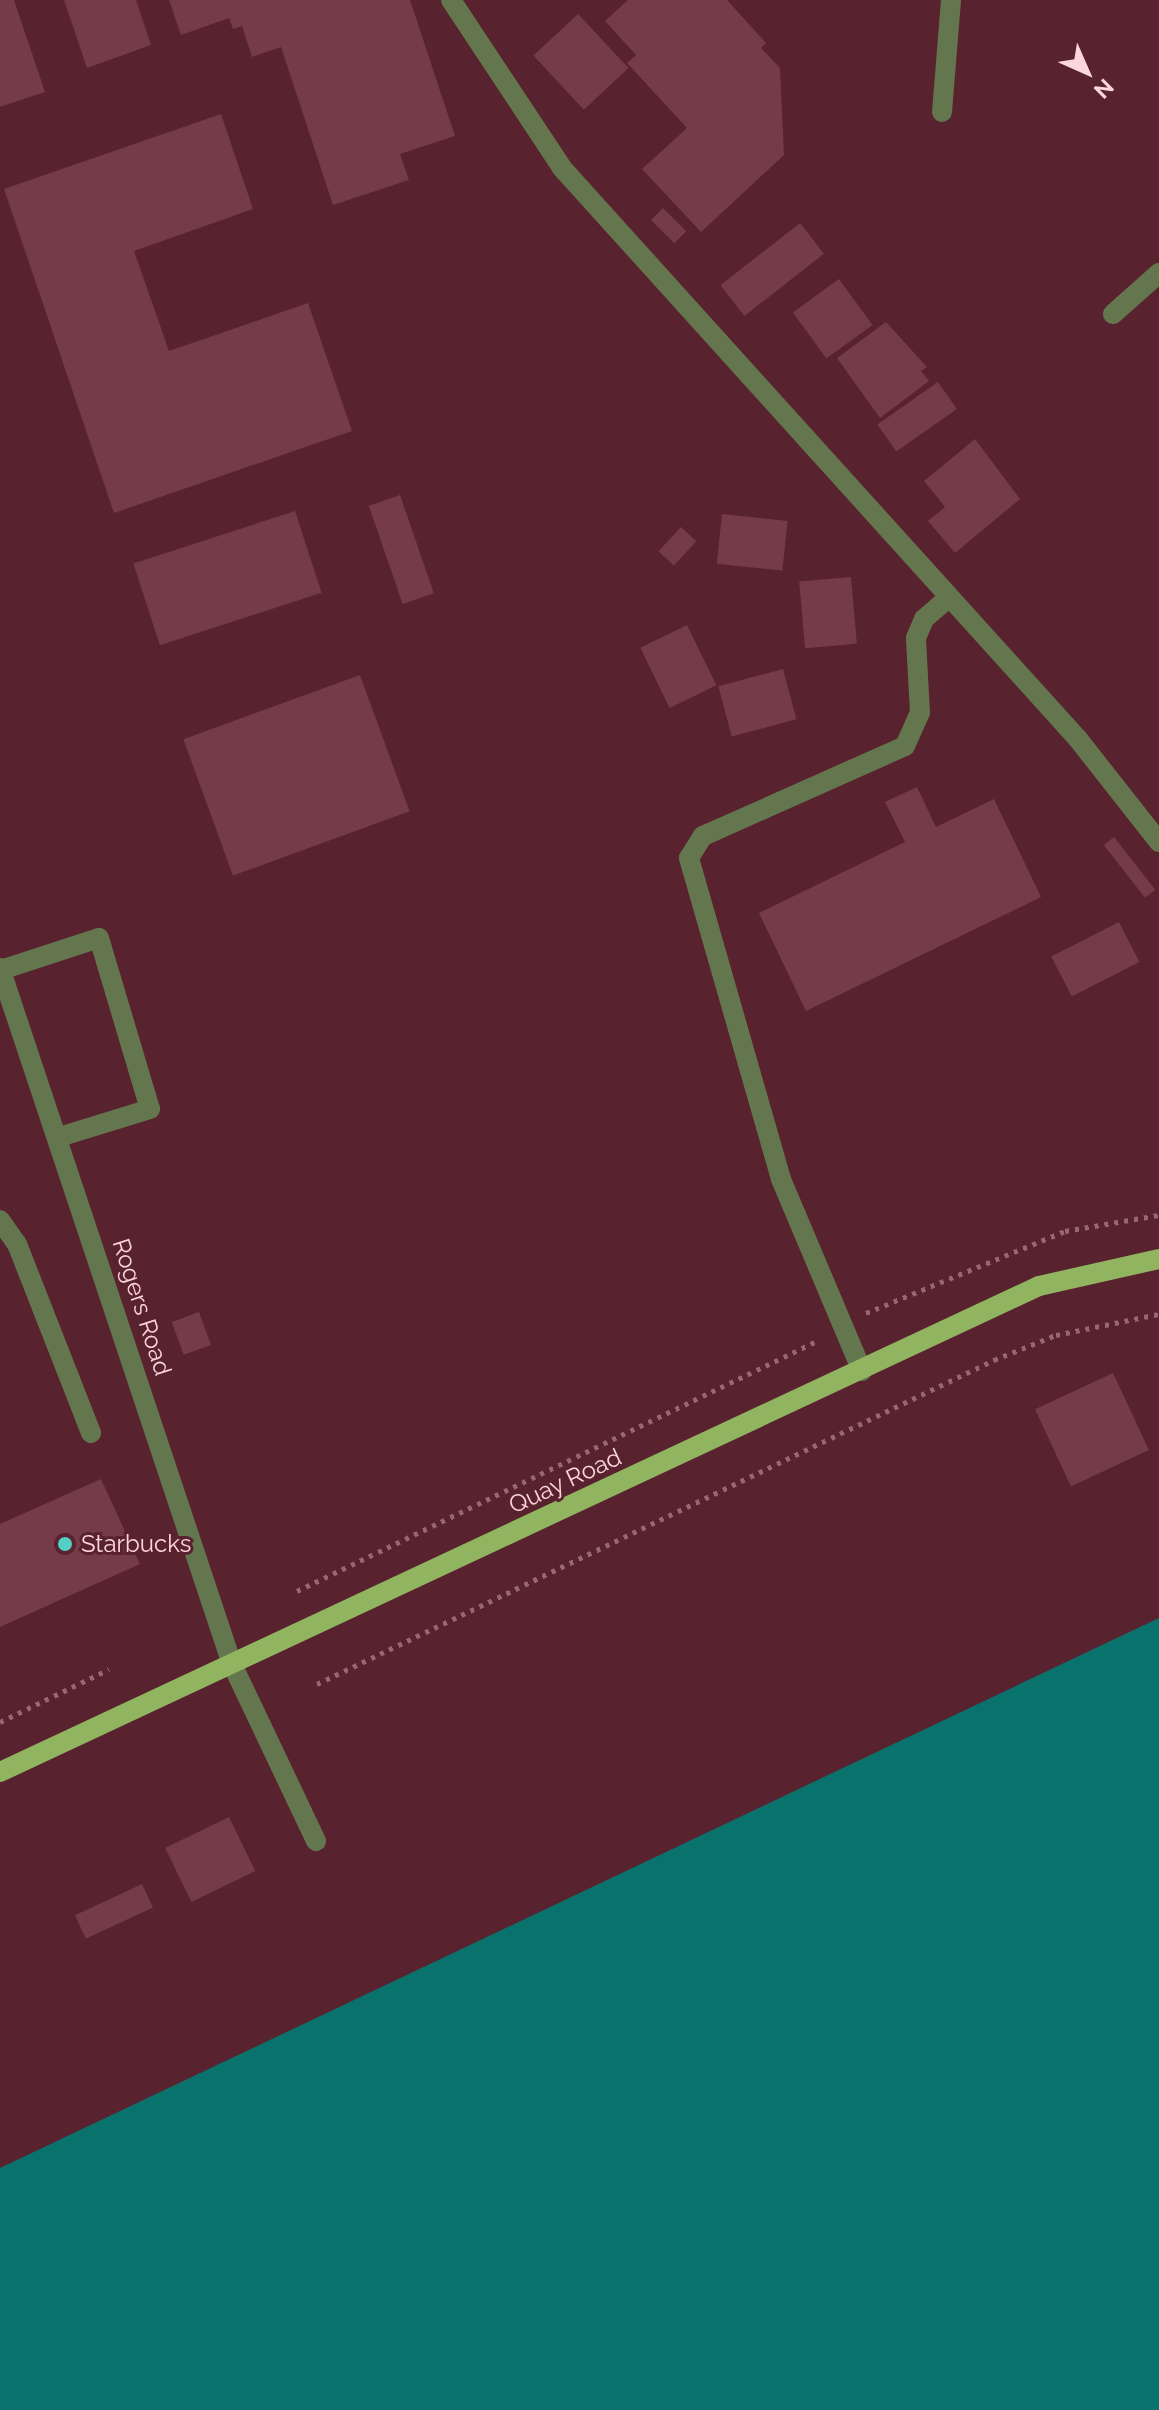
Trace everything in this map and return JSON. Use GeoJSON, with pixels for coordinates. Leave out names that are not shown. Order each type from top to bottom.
{"type":"FeatureCollection","features":[{"type":"Feature","properties":{"kind":"main road","name":"Quay Road"},"geometry":{"type":"LineString","coordinates":[[0,1772],[1039,1286],[1159,1259]]}},
{"type":"Feature","properties":{"kind":"street"},"geometry":{"type":"LineString","coordinates":[[451,0],[562,168],[1078,739],[1159,842]]}},
{"type":"Feature","properties":{"kind":"street"},"geometry":{"type":"LineString","coordinates":[[942,112],[951,0]]}},
{"type":"Feature","properties":{"kind":"street"},"geometry":{"type":"LineString","coordinates":[[1113,314],[1159,273]]}},
{"type":"Feature","properties":{"kind":"street"},"geometry":{"type":"LineString","coordinates":[[862,1371],[781,1179],[689,858],[703,836],[905,746],[920,713],[916,638],[924,619],[949,597]]}},
{"type":"Feature","properties":{"kind":"street"},"geometry":{"type":"LineString","coordinates":[[0,969],[99,938],[150,1109],[59,1137]]}},
{"type":"Feature","properties":{"kind":"street","name":"Rogers Road"},"geometry":{"type":"LineString","coordinates":[[0,969],[59,1137],[232,1664],[316,1841]]}},
{"type":"Feature","properties":{"kind":"street"},"geometry":{"type":"LineString","coordinates":[[0,1220],[17,1244],[91,1433]]}},
{"type":"Feature","properties":{"kind":"path"},"geometry":{"type":"LineString","coordinates":[[297,1591],[842,1327],[1065,1231],[1159,1215]]}},
{"type":"Feature","properties":{"kind":"path"},"geometry":{"type":"LineString","coordinates":[[317,1684],[994,1360],[1056,1335],[1159,1314]]}},
{"type":"Feature","properties":{"kind":"path"},"geometry":{"type":"LineString","coordinates":[[0,1722],[109,1669]]}},
{"type":"Feature","properties":{"kind":"water"},"geometry":{"type":"Polygon","coordinates":[[[1159,1618],[1159,2410],[0,2410],[0,2168],[1159,1618]]]}},
{"type":"Feature","properties":{"kind":"building"},"geometry":{"type":"Polygon","coordinates":[[[0,0],[14,0],[45,92],[0,107],[0,0]]]}},
{"type":"Feature","properties":{"kind":"building"},"geometry":{"type":"Polygon","coordinates":[[[64,0],[136,0],[151,45],[87,68],[64,0]]]}},
{"type":"Feature","properties":{"kind":"building"},"geometry":{"type":"Polygon","coordinates":[[[169,0],[410,0],[455,136],[400,154],[409,180],[333,205],[281,47],[252,57],[242,26],[233,29],[229,18],[181,35],[169,0]]]}},
{"type":"Feature","properties":{"kind":"building"},"geometry":{"type":"Polygon","coordinates":[[[628,0],[727,0],[766,43],[761,48],[780,68],[784,155],[701,232],[642,169],[687,128],[627,63],[636,55],[605,21],[628,0]]]}},
{"type":"Feature","properties":{"kind":"building"},"geometry":{"type":"Polygon","coordinates":[[[578,14],[628,68],[584,110],[533,56],[578,14]]]}},
{"type":"Feature","properties":{"kind":"building"},"geometry":{"type":"Polygon","coordinates":[[[221,114],[253,209],[134,251],[169,351],[308,303],[352,431],[114,513],[4,189],[221,114]]]}},
{"type":"Feature","properties":{"kind":"building"},"geometry":{"type":"Polygon","coordinates":[[[663,208],[686,231],[674,243],[651,220],[663,208]]]}},
{"type":"Feature","properties":{"kind":"building"},"geometry":{"type":"Polygon","coordinates":[[[800,223],[824,254],[744,316],[720,285],[800,223]]]}},
{"type":"Feature","properties":{"kind":"building"},"geometry":{"type":"Polygon","coordinates":[[[839,279],[873,325],[826,359],[793,313],[839,279]]]}},
{"type":"Feature","properties":{"kind":"building"},"geometry":{"type":"Polygon","coordinates":[[[886,322],[927,367],[921,371],[929,381],[880,418],[837,358],[886,322]]]}},
{"type":"Feature","properties":{"kind":"building"},"geometry":{"type":"Polygon","coordinates":[[[938,382],[957,409],[896,451],[877,424],[938,382]]]}},
{"type":"Feature","properties":{"kind":"building"},"geometry":{"type":"Polygon","coordinates":[[[975,439],[1020,499],[955,553],[928,521],[945,507],[924,481],[975,439]]]}},
{"type":"Feature","properties":{"kind":"building"},"geometry":{"type":"Polygon","coordinates":[[[400,495],[434,593],[403,604],[369,506],[400,495]]]}},
{"type":"Feature","properties":{"kind":"building"},"geometry":{"type":"Polygon","coordinates":[[[295,511],[322,593],[160,645],[133,564],[295,511]]]}},
{"type":"Feature","properties":{"kind":"building"},"geometry":{"type":"Polygon","coordinates":[[[722,514],[788,521],[782,571],[717,564],[722,514]]]}},
{"type":"Feature","properties":{"kind":"building"},"geometry":{"type":"Polygon","coordinates":[[[681,527],[696,541],[674,565],[658,551],[681,527]]]}},
{"type":"Feature","properties":{"kind":"building"},"geometry":{"type":"Polygon","coordinates":[[[851,577],[857,644],[805,648],[799,582],[851,577]]]}},
{"type":"Feature","properties":{"kind":"building"},"geometry":{"type":"Polygon","coordinates":[[[687,625],[716,685],[670,708],[640,648],[687,625]]]}},
{"type":"Feature","properties":{"kind":"building"},"geometry":{"type":"Polygon","coordinates":[[[783,669],[796,719],[732,737],[718,686],[783,669]]]}},
{"type":"Feature","properties":{"kind":"building"},"geometry":{"type":"Polygon","coordinates":[[[360,675],[410,811],[233,876],[183,739],[360,675]]]}},
{"type":"Feature","properties":{"kind":"building"},"geometry":{"type":"Polygon","coordinates":[[[917,787],[936,827],[994,799],[1041,897],[806,1011],[759,913],[905,842],[885,802],[917,787]]]}},
{"type":"Feature","properties":{"kind":"building"},"geometry":{"type":"Polygon","coordinates":[[[1114,837],[1155,890],[1145,898],[1104,845],[1114,837]]]}},
{"type":"Feature","properties":{"kind":"building"},"geometry":{"type":"Polygon","coordinates":[[[1119,922],[1139,962],[1072,997],[1051,957],[1119,922]]]}},
{"type":"Feature","properties":{"kind":"building"},"geometry":{"type":"Polygon","coordinates":[[[199,1312],[211,1345],[184,1355],[172,1322],[199,1312]]]}},
{"type":"Feature","properties":{"kind":"building"},"geometry":{"type":"Polygon","coordinates":[[[1113,1373],[1149,1450],[1071,1486],[1035,1409],[1113,1373]]]}},
{"type":"Feature","properties":{"kind":"building","name":"Starbucks"},"geometry":{"type":"Polygon","coordinates":[[[101,1479],[140,1564],[0,1627],[0,1524],[101,1479]]]}},
{"type":"Feature","properties":{"kind":"building"},"geometry":{"type":"Polygon","coordinates":[[[229,1817],[255,1871],[191,1902],[165,1848],[229,1817]]]}},
{"type":"Feature","properties":{"kind":"building"},"geometry":{"type":"Polygon","coordinates":[[[142,1884],[153,1908],[86,1939],[75,1915],[142,1884]]]}},
{"type":"Feature","properties":{"kind":"place","name":"Starbucks"},"geometry":{"type":"Point","coordinates":[65,1544]}}]}
